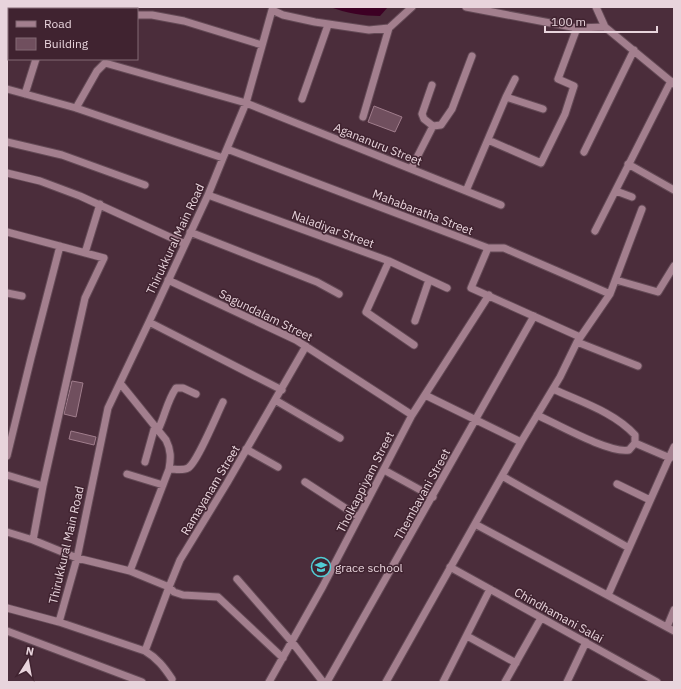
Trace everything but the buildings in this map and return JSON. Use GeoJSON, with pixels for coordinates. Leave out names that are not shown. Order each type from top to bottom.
{"type":"FeatureCollection","features":[{"type":"Feature","properties":{"kind":"street"},"geometry":{"type":"LineString","coordinates":[[363,117],[389,28],[412,7]]}},
{"type":"Feature","properties":{"kind":"street"},"geometry":{"type":"LineString","coordinates":[[466,7],[577,28],[605,27]]}},
{"type":"Feature","properties":{"kind":"street"},"geometry":{"type":"LineString","coordinates":[[595,231],[628,164],[672,83],[605,27],[596,7]]}},
{"type":"Feature","properties":{"kind":"street","name":"Thirukkural Main Road"},"geometry":{"type":"LineString","coordinates":[[59,622],[77,558],[108,408],[150,322],[208,194],[246,103],[272,9],[283,15],[328,25],[370,30],[389,28]]}},
{"type":"Feature","properties":{"kind":"street"},"geometry":{"type":"LineString","coordinates":[[138,15],[152,15],[184,21],[262,45]]}},
{"type":"Feature","properties":{"kind":"street"},"geometry":{"type":"LineString","coordinates":[[302,100],[328,25]]}},
{"type":"Feature","properties":{"kind":"street"},"geometry":{"type":"LineString","coordinates":[[488,140],[541,163],[565,114],[574,86],[558,79],[577,28]]}},
{"type":"Feature","properties":{"kind":"street"},"geometry":{"type":"LineString","coordinates":[[584,152],[634,50]]}},
{"type":"Feature","properties":{"kind":"street"},"geometry":{"type":"LineString","coordinates":[[432,85],[422,114],[424,120],[433,126],[442,125],[452,110],[472,56]]}},
{"type":"Feature","properties":{"kind":"street"},"geometry":{"type":"LineString","coordinates":[[25,94],[36,60]]}},
{"type":"Feature","properties":{"kind":"street","name":"Agananuru Street"},"geometry":{"type":"LineString","coordinates":[[76,108],[98,71],[105,63],[246,103],[501,205]]}},
{"type":"Feature","properties":{"kind":"street"},"geometry":{"type":"LineString","coordinates":[[466,191],[515,79]]}},
{"type":"Feature","properties":{"kind":"street"},"geometry":{"type":"LineString","coordinates":[[7,89],[76,108],[223,158]]}},
{"type":"Feature","properties":{"kind":"street"},"geometry":{"type":"LineString","coordinates":[[506,98],[543,110]]}},
{"type":"Feature","properties":{"kind":"street"},"geometry":{"type":"LineString","coordinates":[[411,169],[433,126]]}},
{"type":"Feature","properties":{"kind":"street"},"geometry":{"type":"LineString","coordinates":[[7,142],[62,155],[145,184]]}},
{"type":"Feature","properties":{"kind":"street","name":"Mahabaratha Street"},"geometry":{"type":"LineString","coordinates":[[227,149],[488,248],[504,248],[610,294]]}},
{"type":"Feature","properties":{"kind":"street"},"geometry":{"type":"LineString","coordinates":[[628,164],[674,190]]}},
{"type":"Feature","properties":{"kind":"street"},"geometry":{"type":"LineString","coordinates":[[7,173],[40,182],[100,204],[185,244]]}},
{"type":"Feature","properties":{"kind":"street"},"geometry":{"type":"LineString","coordinates":[[616,191],[632,197]]}},
{"type":"Feature","properties":{"kind":"street","name":"Naladiyar Street"},"geometry":{"type":"LineString","coordinates":[[208,194],[389,261],[447,288]]}},
{"type":"Feature","properties":{"kind":"street"},"geometry":{"type":"LineString","coordinates":[[85,252],[100,204]]}},
{"type":"Feature","properties":{"kind":"street"},"geometry":{"type":"LineString","coordinates":[[386,682],[521,442],[553,389],[578,340],[610,294],[642,209]]}},
{"type":"Feature","properties":{"kind":"street"},"geometry":{"type":"LineString","coordinates":[[7,232],[104,258],[85,298],[43,486],[33,540]]}},
{"type":"Feature","properties":{"kind":"street"},"geometry":{"type":"LineString","coordinates":[[190,232],[317,282],[339,294]]}},
{"type":"Feature","properties":{"kind":"street"},"geometry":{"type":"LineString","coordinates":[[7,456],[30,358],[60,246]]}},
{"type":"Feature","properties":{"kind":"street"},"geometry":{"type":"LineString","coordinates":[[488,248],[471,288],[534,316],[578,340],[638,366]]}},
{"type":"Feature","properties":{"kind":"street"},"geometry":{"type":"LineString","coordinates":[[389,261],[366,312],[414,345]]}},
{"type":"Feature","properties":{"kind":"street"},"geometry":{"type":"LineString","coordinates":[[616,280],[658,292],[674,266]]}},
{"type":"Feature","properties":{"kind":"street","name":"Sagundalam Street"},"geometry":{"type":"LineString","coordinates":[[168,280],[296,340],[412,415]]}},
{"type":"Feature","properties":{"kind":"street"},"geometry":{"type":"LineString","coordinates":[[415,321],[429,280]]}},
{"type":"Feature","properties":{"kind":"street"},"geometry":{"type":"LineString","coordinates":[[7,293],[22,296]]}},
{"type":"Feature","properties":{"kind":"street","name":"Tholkappiyam Street"},"geometry":{"type":"LineString","coordinates":[[269,682],[359,517],[412,415],[489,295]]}},
{"type":"Feature","properties":{"kind":"street","name":"Thembavani Street"},"geometry":{"type":"LineString","coordinates":[[327,682],[534,316]]}},
{"type":"Feature","properties":{"kind":"street"},"geometry":{"type":"LineString","coordinates":[[150,322],[282,390]]}},
{"type":"Feature","properties":{"kind":"street","name":"Ramayanam Street"},"geometry":{"type":"LineString","coordinates":[[145,651],[180,560],[282,390],[306,346]]}},
{"type":"Feature","properties":{"kind":"street"},"geometry":{"type":"LineString","coordinates":[[120,383],[166,440],[170,449],[171,459],[169,469],[130,571]]}},
{"type":"Feature","properties":{"kind":"street"},"geometry":{"type":"LineString","coordinates":[[145,462],[157,428],[162,421],[165,408],[176,388],[183,388],[196,394]]}},
{"type":"Feature","properties":{"kind":"street"},"geometry":{"type":"LineString","coordinates":[[538,415],[606,447],[623,451],[629,450],[634,443],[635,435],[628,427],[614,417],[553,389]]}},
{"type":"Feature","properties":{"kind":"street"},"geometry":{"type":"LineString","coordinates":[[426,395],[521,442]]}},
{"type":"Feature","properties":{"kind":"street"},"geometry":{"type":"LineString","coordinates":[[275,400],[340,438]]}},
{"type":"Feature","properties":{"kind":"street"},"geometry":{"type":"LineString","coordinates":[[169,469],[184,469],[189,467],[195,459],[223,402]]}},
{"type":"Feature","properties":{"kind":"street"},"geometry":{"type":"LineString","coordinates":[[634,443],[670,458]]}},
{"type":"Feature","properties":{"kind":"street"},"geometry":{"type":"LineString","coordinates":[[608,595],[674,447]]}},
{"type":"Feature","properties":{"kind":"street"},"geometry":{"type":"LineString","coordinates":[[246,449],[278,467]]}},
{"type":"Feature","properties":{"kind":"street"},"geometry":{"type":"LineString","coordinates":[[384,470],[433,497]]}},
{"type":"Feature","properties":{"kind":"street"},"geometry":{"type":"LineString","coordinates":[[127,474],[163,485]]}},
{"type":"Feature","properties":{"kind":"street"},"geometry":{"type":"LineString","coordinates":[[7,475],[43,486]]}},
{"type":"Feature","properties":{"kind":"street"},"geometry":{"type":"LineString","coordinates":[[502,476],[629,548]]}},
{"type":"Feature","properties":{"kind":"street"},"geometry":{"type":"LineString","coordinates":[[304,482],[359,517]]}},
{"type":"Feature","properties":{"kind":"street"},"geometry":{"type":"LineString","coordinates":[[617,484],[650,500]]}},
{"type":"Feature","properties":{"kind":"street"},"geometry":{"type":"LineString","coordinates":[[475,524],[674,631]]}},
{"type":"Feature","properties":{"kind":"street"},"geometry":{"type":"LineString","coordinates":[[7,532],[33,540],[77,558],[130,571],[169,586],[174,592],[183,595],[218,597],[283,658]]}},
{"type":"Feature","properties":{"kind":"street","name":"Chindhamani Salai"},"geometry":{"type":"LineString","coordinates":[[450,567],[657,682]]}},
{"type":"Feature","properties":{"kind":"street"},"geometry":{"type":"LineString","coordinates":[[237,579],[292,642],[323,682]]}},
{"type":"Feature","properties":{"kind":"street"},"geometry":{"type":"LineString","coordinates":[[445,681],[490,589]]}},
{"type":"Feature","properties":{"kind":"street"},"geometry":{"type":"LineString","coordinates":[[7,608],[59,622],[145,651],[160,662],[172,679]]}},
{"type":"Feature","properties":{"kind":"street"},"geometry":{"type":"LineString","coordinates":[[667,627],[674,610]]}},
{"type":"Feature","properties":{"kind":"street"},"geometry":{"type":"LineString","coordinates":[[505,682],[541,618]]}},
{"type":"Feature","properties":{"kind":"street"},"geometry":{"type":"LineString","coordinates":[[7,631],[142,682]]}},
{"type":"Feature","properties":{"kind":"street"},"geometry":{"type":"LineString","coordinates":[[467,636],[516,663]]}},
{"type":"Feature","properties":{"kind":"street"},"geometry":{"type":"LineString","coordinates":[[567,682],[586,642]]}},
{"type":"Feature","properties":{"kind":"shaded area"},"geometry":{"type":"Polygon","coordinates":[[[330,7],[388,7],[380,16],[355,14],[330,7]]]}},
{"type":"Feature","properties":{"kind":"place","name":"grace school"},"geometry":{"type":"Point","coordinates":[321,567]}}]}
